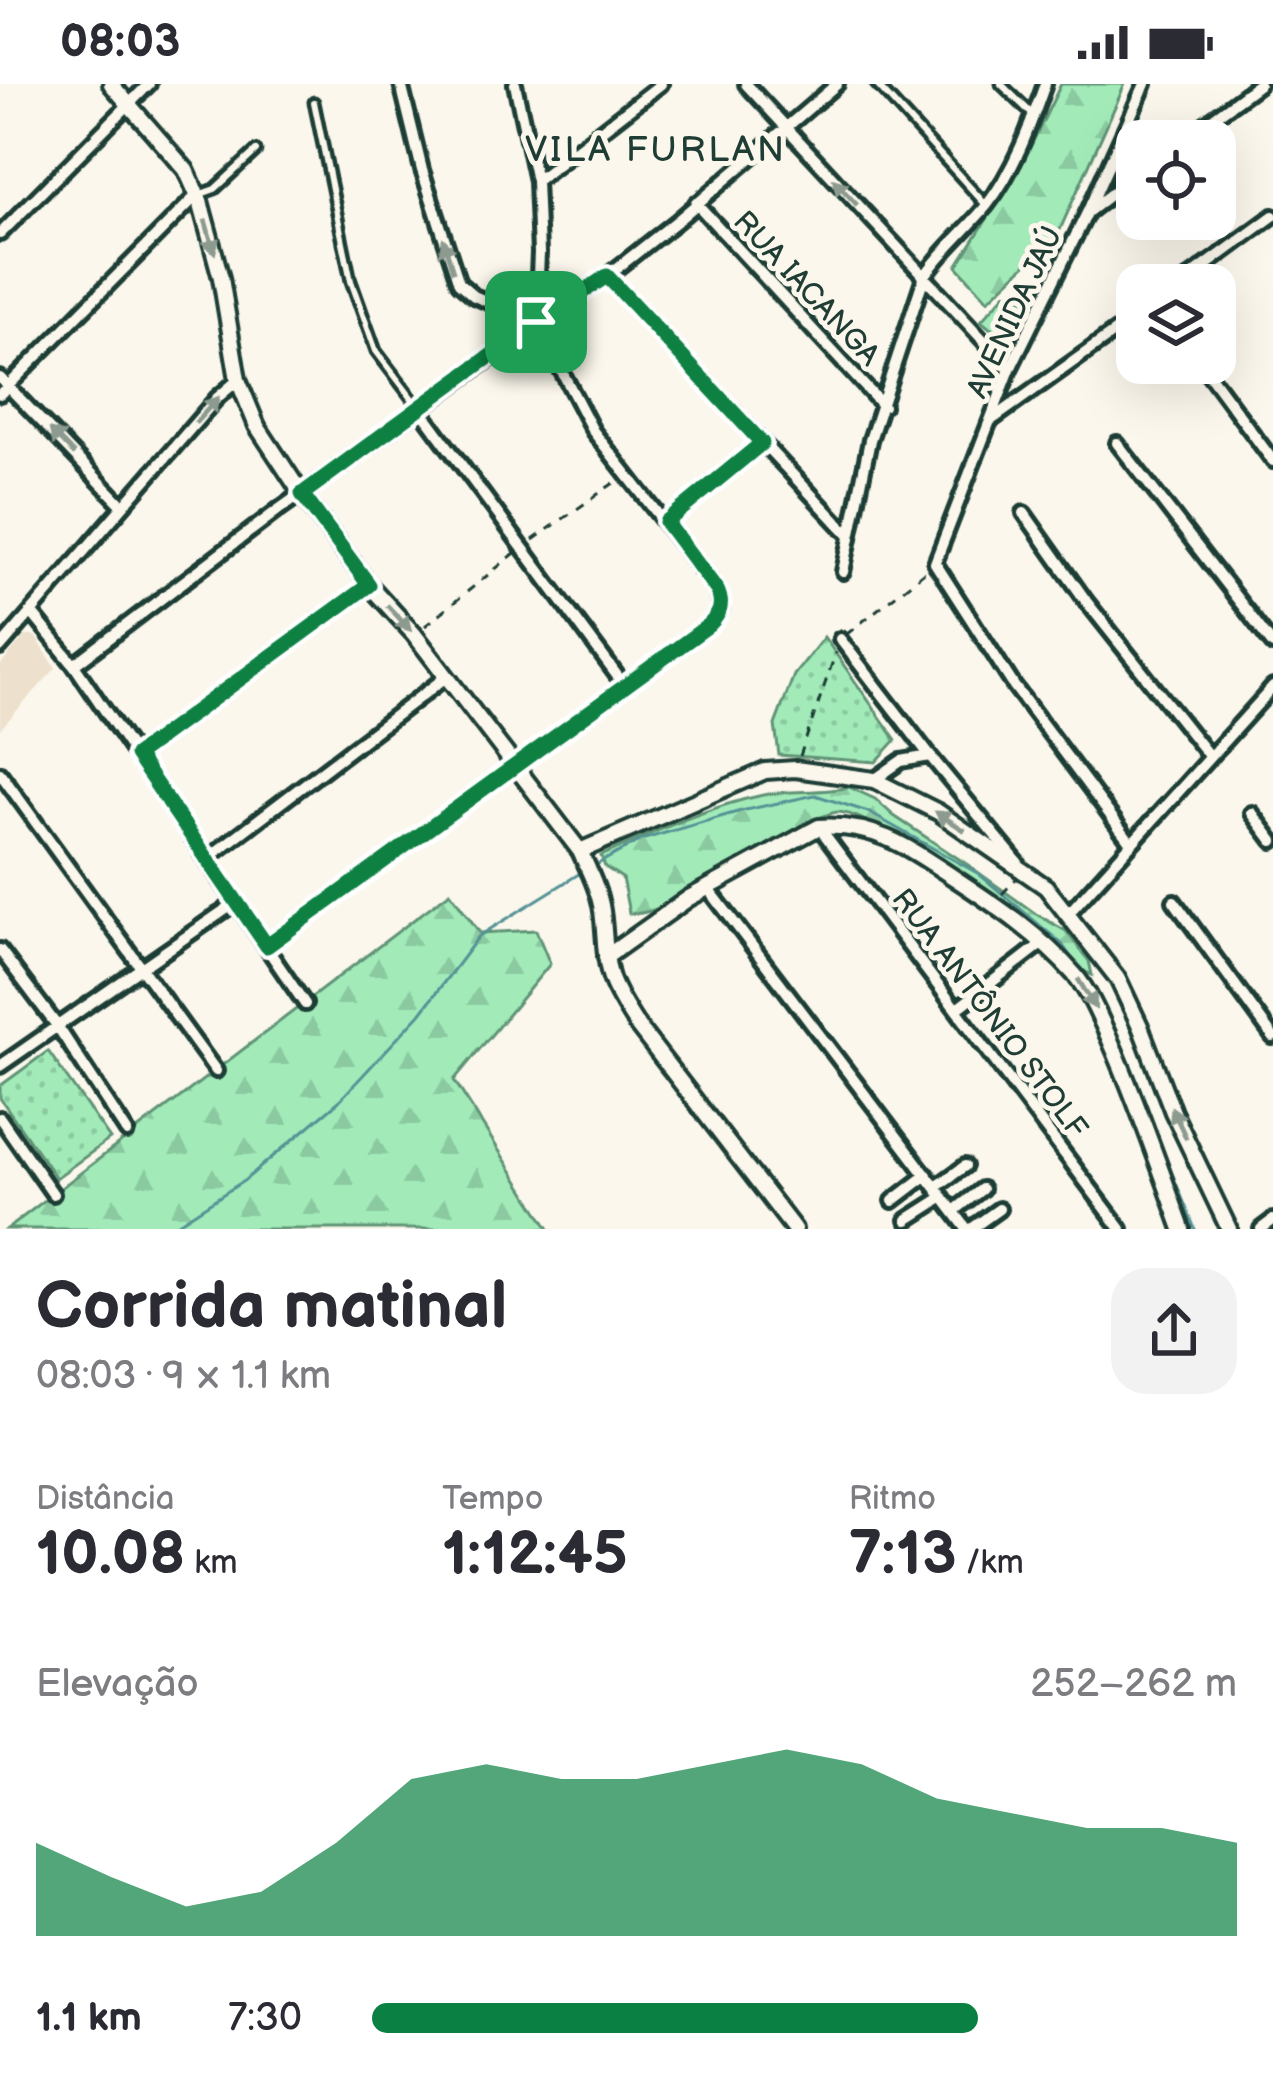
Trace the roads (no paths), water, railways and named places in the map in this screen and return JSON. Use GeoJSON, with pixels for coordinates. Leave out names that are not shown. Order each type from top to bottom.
{"type":"FeatureCollection","features":[{"type":"Feature","properties":{"kind":"street"},"geometry":{"type":"LineString","coordinates":[[111,84],[186,170],[197,195],[221,278],[238,380],[257,425],[369,585],[414,634],[583,857],[601,904],[611,979],[636,1024],[794,1229]]}},
{"type":"Feature","properties":{"kind":"street"},"geometry":{"type":"LineString","coordinates":[[0,234],[149,84]]}},
{"type":"Feature","properties":{"kind":"street"},"geometry":{"type":"LineString","coordinates":[[401,84],[422,170],[459,283],[474,296],[536,322]]}},
{"type":"Feature","properties":{"kind":"street"},"geometry":{"type":"LineString","coordinates":[[267,946],[709,625],[721,608],[717,590],[593,431],[536,322],[536,181],[515,84]]}},
{"type":"Feature","properties":{"kind":"street"},"geometry":{"type":"LineString","coordinates":[[536,181],[661,84]]}},
{"type":"Feature","properties":{"kind":"street"},"geometry":{"type":"LineString","coordinates":[[746,84],[1010,369]]}},
{"type":"Feature","properties":{"kind":"street"},"geometry":{"type":"LineString","coordinates":[[74,665],[536,322],[607,276],[838,84]]}},
{"type":"Feature","properties":{"kind":"street"},"geometry":{"type":"LineString","coordinates":[[843,572],[870,440],[924,278],[986,206],[1009,171],[1045,84]]}},
{"type":"Feature","properties":{"kind":"street","name":"AVENIDA JAÚ"},"geometry":{"type":"LineString","coordinates":[[1131,843],[1014,686],[935,563],[1010,369],[1145,84]]}},
{"type":"Feature","properties":{"kind":"street"},"geometry":{"type":"LineString","coordinates":[[1210,120],[1259,84]]}},
{"type":"Feature","properties":{"kind":"street"},"geometry":{"type":"LineString","coordinates":[[1087,213],[1116,190]]}},
{"type":"Feature","properties":{"kind":"street"},"geometry":{"type":"LineString","coordinates":[[123,506],[3,386],[197,195]]}},
{"type":"Feature","properties":{"kind":"street","name":"RUA IACANGA"},"geometry":{"type":"LineString","coordinates":[[696,203],[884,406]]}},
{"type":"Feature","properties":{"kind":"street"},"geometry":{"type":"LineString","coordinates":[[1208,264],[1273,216]]}},
{"type":"Feature","properties":{"kind":"street"},"geometry":{"type":"LineString","coordinates":[[607,276],[849,535]]}},
{"type":"Feature","properties":{"kind":"street"},"geometry":{"type":"LineString","coordinates":[[990,421],[1116,331]]}},
{"type":"Feature","properties":{"kind":"street"},"geometry":{"type":"LineString","coordinates":[[0,648],[217,398],[238,380]]}},
{"type":"Feature","properties":{"kind":"street"},"geometry":{"type":"LineString","coordinates":[[1215,384],[1273,461]]}},
{"type":"Feature","properties":{"kind":"street"},"geometry":{"type":"LineString","coordinates":[[420,409],[624,685]]}},
{"type":"Feature","properties":{"kind":"street"},"geometry":{"type":"LineString","coordinates":[[666,522],[762,443]]}},
{"type":"Feature","properties":{"kind":"street"},"geometry":{"type":"LineString","coordinates":[[1117,443],[1273,645]]}},
{"type":"Feature","properties":{"kind":"street"},"geometry":{"type":"LineString","coordinates":[[1024,513],[1086,602],[1208,756]]}},
{"type":"Feature","properties":{"kind":"street"},"geometry":{"type":"LineString","coordinates":[[136,755],[369,585]]}},
{"type":"Feature","properties":{"kind":"street"},"geometry":{"type":"LineString","coordinates":[[32,613],[74,665],[305,1004]]}},
{"type":"Feature","properties":{"kind":"street"},"geometry":{"type":"LineString","coordinates":[[840,639],[1024,870]]}},
{"type":"Feature","properties":{"kind":"street"},"geometry":{"type":"LineString","coordinates":[[208,858],[446,677]]}},
{"type":"Feature","properties":{"kind":"street"},"geometry":{"type":"LineString","coordinates":[[1068,914],[1273,687]]}},
{"type":"Feature","properties":{"kind":"street"},"geometry":{"type":"LineString","coordinates":[[874,780],[902,761],[930,756]]}},
{"type":"Feature","properties":{"kind":"street"},"geometry":{"type":"LineString","coordinates":[[583,857],[765,771],[795,769],[874,780],[938,812],[1046,887],[1118,980],[1229,1229]]}},
{"type":"Feature","properties":{"kind":"street"},"geometry":{"type":"LineString","coordinates":[[0,773],[215,1071]]}},
{"type":"Feature","properties":{"kind":"street"},"geometry":{"type":"LineString","coordinates":[[1252,813],[1273,841]]}},
{"type":"Feature","properties":{"kind":"street"},"geometry":{"type":"LineString","coordinates":[[606,957],[688,898],[819,827],[883,834],[996,906],[1044,942],[1078,979],[1126,1076],[1182,1229]]}},
{"type":"Feature","properties":{"kind":"street","name":"RUA ANTÔNIO STOLF"},"geometry":{"type":"LineString","coordinates":[[819,827],[1121,1229]]}},
{"type":"Feature","properties":{"kind":"street"},"geometry":{"type":"LineString","coordinates":[[708,887],[969,1229],[999,1209]]}},
{"type":"Feature","properties":{"kind":"street"},"geometry":{"type":"LineString","coordinates":[[1174,902],[1273,1037]]}},
{"type":"Feature","properties":{"kind":"street"},"geometry":{"type":"LineString","coordinates":[[0,1066],[235,903]]}},
{"type":"Feature","properties":{"kind":"street"},"geometry":{"type":"LineString","coordinates":[[957,1009],[1044,942]]}},
{"type":"Feature","properties":{"kind":"street"},"geometry":{"type":"LineString","coordinates":[[0,950],[127,1132]]}},
{"type":"Feature","properties":{"kind":"street"},"geometry":{"type":"LineString","coordinates":[[0,1118],[53,1194]]}},
{"type":"Feature","properties":{"kind":"street"},"geometry":{"type":"LineString","coordinates":[[907,1220],[964,1166]]}},
{"type":"Feature","properties":{"kind":"street"},"geometry":{"type":"LineString","coordinates":[[893,1201],[927,1175]]}},
{"type":"Feature","properties":{"kind":"street"},"geometry":{"type":"LineString","coordinates":[[954,1211],[982,1189]]}},
{"type":"Feature","properties":{"kind":"street"},"geometry":{"type":"LineString","coordinates":[[1261,1229],[1273,1220]]}},
{"type":"Feature","properties":{"kind":"lane"},"geometry":{"type":"LineString","coordinates":[[876,84],[986,206]]}},
{"type":"Feature","properties":{"kind":"lane"},"geometry":{"type":"LineString","coordinates":[[1001,84],[1034,116]]}},
{"type":"Feature","properties":{"kind":"lane"},"geometry":{"type":"LineString","coordinates":[[314,102],[350,281],[376,351],[420,409]]}},
{"type":"Feature","properties":{"kind":"lane"},"geometry":{"type":"LineString","coordinates":[[197,195],[215,189],[256,151]]}},
{"type":"Feature","properties":{"kind":"waterway"},"geometry":{"type":"LineString","coordinates":[[596,865],[641,840],[815,795],[868,812],[979,874],[1062,944],[1083,975]]}},
{"type":"Feature","properties":{"kind":"waterway"},"geometry":{"type":"LineString","coordinates":[[169,1229],[245,1180],[338,1102],[420,1014],[479,936],[582,872]]}},
{"type":"Feature","properties":{"kind":"waterway"},"geometry":{"type":"LineString","coordinates":[[1125,1059],[1195,1229]]}},
{"type":"Feature","properties":{"kind":"district","name":"VILA FURLAN"},"geometry":{"type":"Point","coordinates":[656,148]}}]}
